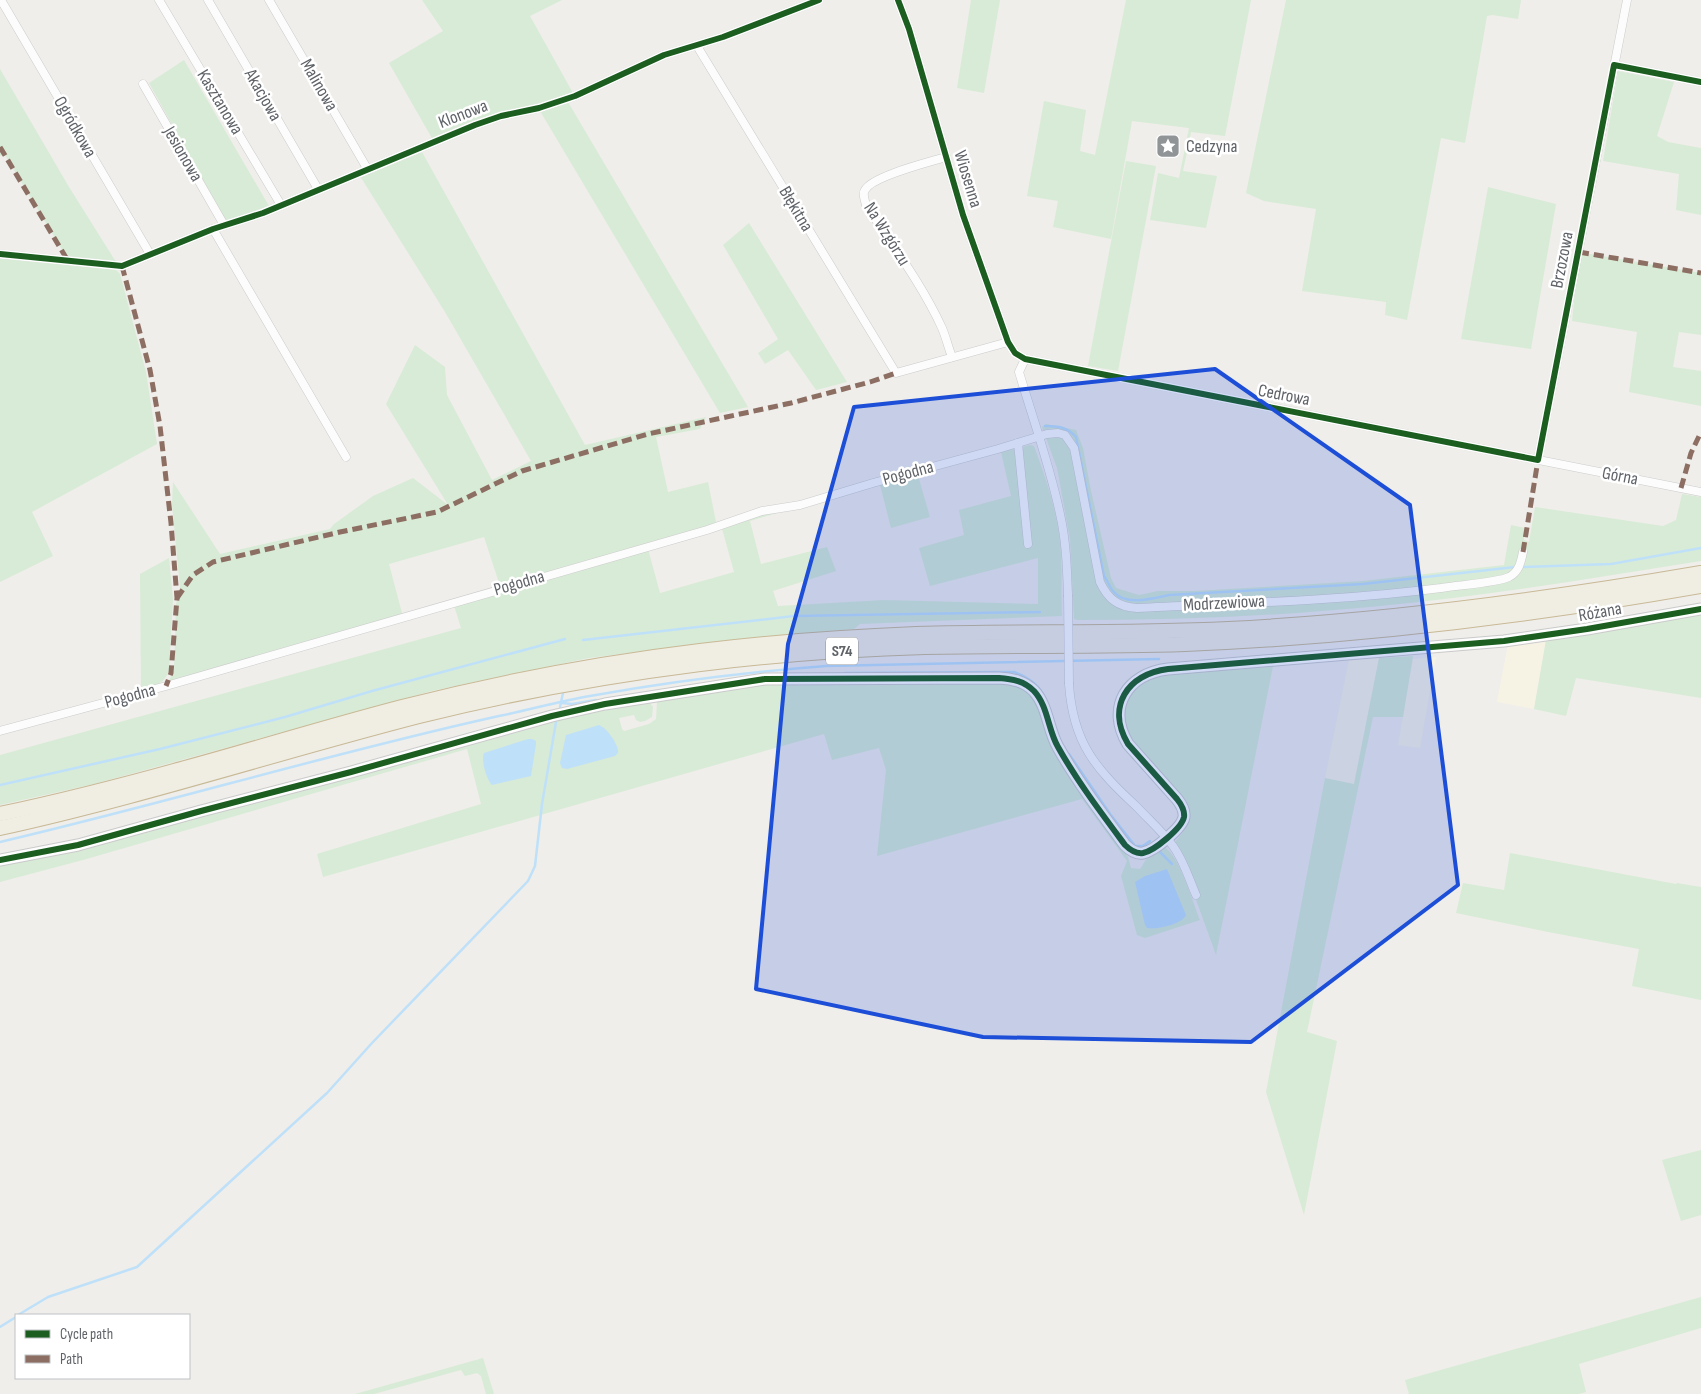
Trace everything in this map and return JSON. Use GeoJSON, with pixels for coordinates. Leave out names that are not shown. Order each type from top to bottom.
{"type":"FeatureCollection","features":[{"type":"Feature","properties":{"kind":"highway","name":"S74"},"geometry":{"type":"LineString","coordinates":[[0,814],[111,788],[455,694],[572,670],[654,657],[755,645],[884,636],[1187,630],[1348,621],[1539,600],[1701,573]]}},
{"type":"Feature","properties":{"kind":"highway","name":"S74"},"geometry":{"type":"LineString","coordinates":[[0,828],[166,788],[423,715],[519,694],[646,671],[757,658],[868,650],[992,646],[1181,644],[1344,634],[1442,625],[1549,611],[1701,586]]}},
{"type":"Feature","properties":{"kind":"street","name":"Ogródkowa"},"geometry":{"type":"LineString","coordinates":[[1,0],[150,254]]}},
{"type":"Feature","properties":{"kind":"street","name":"Kasztanowa"},"geometry":{"type":"LineString","coordinates":[[158,0],[281,205]]}},
{"type":"Feature","properties":{"kind":"street","name":"Akacjowa"},"geometry":{"type":"LineString","coordinates":[[208,0],[318,189]]}},
{"type":"Feature","properties":{"kind":"street","name":"Malinowa"},"geometry":{"type":"LineString","coordinates":[[270,0],[368,170]]}},
{"type":"Feature","properties":{"kind":"street","name":"Klonowa"},"geometry":{"type":"LineString","coordinates":[[0,254],[122,266],[213,229],[263,213],[475,125],[575,96],[664,55],[724,37],[819,0]]}},
{"type":"Feature","properties":{"kind":"street","name":"Wiosenna"},"geometry":{"type":"LineString","coordinates":[[898,0],[909,29],[964,215],[1008,342],[1015,353],[1025,359]]}},
{"type":"Feature","properties":{"kind":"street","name":"Brzozowa"},"geometry":{"type":"LineString","coordinates":[[1538,460],[1627,0]]}},
{"type":"Feature","properties":{"kind":"street","name":"Błękitna"},"geometry":{"type":"LineString","coordinates":[[697,46],[896,372],[952,357]]}},
{"type":"Feature","properties":{"kind":"street"},"geometry":{"type":"LineString","coordinates":[[1614,65],[1701,82]]}},
{"type":"Feature","properties":{"kind":"street","name":"Jesionowa"},"geometry":{"type":"LineString","coordinates":[[143,84],[224,225]]}},
{"type":"Feature","properties":{"kind":"street","name":"Na Wzgórzu"},"geometry":{"type":"LineString","coordinates":[[946,157],[883,177],[872,183],[865,190],[864,197],[866,205],[933,310],[952,357]]}},
{"type":"Feature","properties":{"kind":"street"},"geometry":{"type":"LineString","coordinates":[[213,229],[346,457]]}},
{"type":"Feature","properties":{"kind":"street"},"geometry":{"type":"LineString","coordinates":[[952,357],[1008,342]]}},
{"type":"Feature","properties":{"kind":"street"},"geometry":{"type":"LineString","coordinates":[[1025,359],[1019,372],[1054,486],[1066,552],[1069,684],[1073,718],[1090,756],[1108,779],[1166,838],[1182,861],[1196,895]]}},
{"type":"Feature","properties":{"kind":"street","name":"Cedrowa"},"geometry":{"type":"LineString","coordinates":[[1025,359],[1538,460]]}},
{"type":"Feature","properties":{"kind":"street","name":"Modrzewiowa"},"geometry":{"type":"LineString","coordinates":[[1038,438],[1047,434],[1058,433],[1065,436],[1074,448],[1100,582],[1111,600],[1124,607],[1137,608],[1369,596],[1507,578],[1515,574],[1523,552]]}},
{"type":"Feature","properties":{"kind":"street","name":"Pogodna"},"geometry":{"type":"LineString","coordinates":[[0,731],[166,686],[707,530],[762,512],[800,505],[873,482],[1038,438]]}},
{"type":"Feature","properties":{"kind":"street"},"geometry":{"type":"LineString","coordinates":[[1018,444],[1028,544]]}},
{"type":"Feature","properties":{"kind":"street","name":"Górna"},"geometry":{"type":"LineString","coordinates":[[1538,460],[1701,492]]}},
{"type":"Feature","properties":{"kind":"street","name":"Różana"},"geometry":{"type":"LineString","coordinates":[[0,860],[78,845],[552,716],[605,704],[744,682],[778,679],[990,678],[1019,681],[1032,689],[1038,696],[1054,739],[1065,760],[1126,845],[1132,851],[1142,853],[1166,838],[1181,823],[1184,814],[1183,808],[1177,799],[1128,744],[1119,723],[1120,705],[1123,696],[1131,685],[1148,673],[1168,669],[1504,641],[1701,610]]}},
{"type":"Feature","properties":{"kind":"highlighted area"},"geometry":{"type":"Polygon","coordinates":[[[1215,369],[1410,505],[1458,885],[1251,1042],[983,1037],[756,989],[788,644],[854,407],[1215,369]]]}},
{"type":"Feature","properties":{"kind":"shaded area"},"geometry":{"type":"Polygon","coordinates":[[[1546,640],[1534,709],[1497,702],[1508,645],[1546,640]]]}},
{"type":"Feature","properties":{"kind":"shaded area"},"geometry":{"type":"Polygon","coordinates":[[[1436,657],[1420,748],[1398,745],[1413,659],[1436,657]]]}},
{"type":"Feature","properties":{"kind":"shaded area"},"geometry":{"type":"Polygon","coordinates":[[[1379,658],[1354,785],[1325,778],[1349,660],[1379,658]]]}},
{"type":"Feature","properties":{"kind":"green space"},"geometry":{"type":"Polygon","coordinates":[[[422,0],[562,0],[530,16],[573,93],[433,140],[389,63],[443,31],[422,0]]]}},
{"type":"Feature","properties":{"kind":"green space"},"geometry":{"type":"Polygon","coordinates":[[[971,0],[1000,0],[984,93],[957,88],[971,0]]]}},
{"type":"Feature","properties":{"kind":"green space"},"geometry":{"type":"Polygon","coordinates":[[[1126,0],[1251,0],[1225,136],[1191,132],[1183,171],[1217,176],[1206,228],[1150,220],[1158,173],[1179,178],[1189,128],[1132,121],[1111,239],[1053,227],[1058,201],[1027,196],[1044,101],[1086,110],[1080,151],[1095,155],[1126,0]]]}},
{"type":"Feature","properties":{"kind":"green space"},"geometry":{"type":"Polygon","coordinates":[[[1286,0],[1521,0],[1518,19],[1487,16],[1465,143],[1441,138],[1407,320],[1385,315],[1386,302],[1302,291],[1316,209],[1264,201],[1246,193],[1286,0]]]}},
{"type":"Feature","properties":{"kind":"green space"},"geometry":{"type":"Polygon","coordinates":[[[184,60],[269,206],[225,221],[149,83],[184,60]]]}},
{"type":"Feature","properties":{"kind":"green space"},"geometry":{"type":"Polygon","coordinates":[[[0,69],[69,187],[116,262],[67,258],[5,155],[0,156],[0,69]]]}},
{"type":"Feature","properties":{"kind":"green space"},"geometry":{"type":"Polygon","coordinates":[[[1618,71],[1674,82],[1657,136],[1668,142],[1701,148],[1701,215],[1676,210],[1679,174],[1603,161],[1618,71]]]}},
{"type":"Feature","properties":{"kind":"green space"},"geometry":{"type":"Polygon","coordinates":[[[568,102],[748,407],[720,413],[540,111],[568,102]]]}},
{"type":"Feature","properties":{"kind":"green space"},"geometry":{"type":"Polygon","coordinates":[[[422,152],[585,445],[706,417],[700,429],[656,437],[668,492],[708,482],[716,522],[775,506],[777,513],[750,521],[761,564],[827,547],[836,571],[773,591],[778,606],[884,600],[1038,604],[1038,558],[930,586],[919,548],[964,535],[959,510],[1011,496],[1001,452],[1030,445],[1034,446],[1043,472],[1058,526],[1061,554],[1062,616],[860,624],[854,629],[714,642],[589,658],[432,691],[94,784],[0,805],[0,755],[461,628],[453,602],[501,589],[484,537],[389,564],[403,617],[166,686],[174,671],[176,604],[180,588],[172,504],[173,482],[220,554],[330,529],[334,524],[373,496],[413,478],[448,505],[386,404],[415,345],[445,367],[447,395],[492,480],[531,461],[445,312],[360,176],[422,152]],[[721,525],[503,588],[648,549],[660,593],[734,572],[721,525]]]}},
{"type":"Feature","properties":{"kind":"green space"},"geometry":{"type":"Polygon","coordinates":[[[1126,161],[1156,166],[1118,371],[1088,366],[1126,161]]]}},
{"type":"Feature","properties":{"kind":"green space"},"geometry":{"type":"Polygon","coordinates":[[[1488,187],[1556,204],[1531,349],[1461,339],[1488,187]]]}},
{"type":"Feature","properties":{"kind":"green space"},"geometry":{"type":"Polygon","coordinates":[[[749,223],[847,382],[816,390],[788,350],[765,364],[758,353],[778,339],[723,245],[749,223]]]}},
{"type":"Feature","properties":{"kind":"green space"},"geometry":{"type":"Polygon","coordinates":[[[1579,252],[1701,273],[1701,335],[1679,332],[1673,367],[1701,371],[1701,406],[1629,392],[1637,332],[1572,321],[1579,252]]]}},
{"type":"Feature","properties":{"kind":"green space"},"geometry":{"type":"Polygon","coordinates":[[[0,258],[116,270],[120,274],[146,372],[157,444],[32,512],[53,556],[0,582],[0,258]]]}},
{"type":"Feature","properties":{"kind":"green space"},"geometry":{"type":"Polygon","coordinates":[[[1046,424],[1076,430],[1083,448],[1111,578],[1116,588],[1139,595],[1158,591],[1194,591],[1363,581],[1504,565],[1511,525],[1525,528],[1524,540],[1529,542],[1535,507],[1663,526],[1676,520],[1682,494],[1701,497],[1701,561],[1500,592],[1380,606],[1229,617],[1078,620],[1074,619],[1070,539],[1057,468],[1042,427],[1046,424]]]}},
{"type":"Feature","properties":{"kind":"green space"},"geometry":{"type":"Polygon","coordinates":[[[917,472],[930,517],[891,528],[880,485],[917,472]]]}},
{"type":"Feature","properties":{"kind":"green space"},"geometry":{"type":"Polygon","coordinates":[[[169,558],[173,599],[169,671],[164,680],[155,686],[141,689],[140,574],[169,558]]]}},
{"type":"Feature","properties":{"kind":"green space"},"geometry":{"type":"Polygon","coordinates":[[[1701,615],[1701,698],[1576,678],[1566,716],[1534,709],[1546,640],[1701,615]]]}},
{"type":"Feature","properties":{"kind":"green space"},"geometry":{"type":"Polygon","coordinates":[[[1413,656],[1403,717],[1373,717],[1307,1032],[1337,1041],[1304,1215],[1266,1092],[1325,778],[1354,784],[1379,658],[1413,656]]]}},
{"type":"Feature","properties":{"kind":"green space"},"geometry":{"type":"Polygon","coordinates":[[[1273,666],[1216,955],[1182,861],[1173,845],[1188,823],[1184,800],[1177,790],[1137,748],[1126,725],[1124,715],[1126,703],[1139,686],[1148,680],[1165,674],[1273,666]]]}},
{"type":"Feature","properties":{"kind":"green space"},"geometry":{"type":"Polygon","coordinates":[[[1006,683],[1023,688],[1030,695],[1038,707],[1047,733],[1063,765],[1128,857],[1131,868],[1140,869],[1148,856],[1157,848],[1167,849],[1179,866],[1200,920],[1145,938],[1137,935],[1121,876],[1127,861],[1082,799],[877,856],[886,770],[879,748],[832,760],[824,734],[323,877],[317,854],[481,804],[467,749],[83,860],[0,882],[0,864],[569,716],[650,703],[653,707],[652,717],[645,721],[640,722],[636,720],[634,715],[619,718],[624,731],[649,724],[656,719],[657,702],[761,684],[1006,683]]]}},
{"type":"Feature","properties":{"kind":"green space"},"geometry":{"type":"Polygon","coordinates":[[[1510,853],[1701,887],[1701,1000],[1632,986],[1639,949],[1456,913],[1463,883],[1504,890],[1510,853]]]}},
{"type":"Feature","properties":{"kind":"green space"},"geometry":{"type":"Polygon","coordinates":[[[1701,1150],[1701,1215],[1681,1221],[1662,1160],[1701,1150]]]}},
{"type":"Feature","properties":{"kind":"green space"},"geometry":{"type":"Polygon","coordinates":[[[1701,1297],[1701,1328],[1579,1364],[1586,1392],[1579,1394],[1409,1394],[1405,1380],[1701,1297]]]}},
{"type":"Feature","properties":{"kind":"green space"},"geometry":{"type":"Polygon","coordinates":[[[483,1358],[494,1394],[486,1394],[481,1376],[477,1373],[465,1376],[461,1370],[374,1394],[355,1394],[483,1358]]]}},
{"type":"Feature","properties":{"kind":"water"},"geometry":{"type":"Polygon","coordinates":[[[599,725],[612,737],[617,746],[618,753],[615,756],[567,769],[562,768],[560,763],[566,735],[599,725]]]}},
{"type":"Feature","properties":{"kind":"water"},"geometry":{"type":"Polygon","coordinates":[[[528,739],[536,741],[531,776],[492,785],[485,769],[484,753],[528,739]]]}},
{"type":"Feature","properties":{"kind":"water"},"geometry":{"type":"Polygon","coordinates":[[[1167,869],[1186,915],[1180,921],[1169,926],[1147,928],[1135,882],[1145,876],[1167,869]]]}},
{"type":"Feature","properties":{"kind":"waterway"},"geometry":{"type":"LineString","coordinates":[[1045,426],[1062,428],[1076,437],[1104,576],[1113,591],[1126,599],[1140,600],[1169,595],[1363,584],[1515,567]]}},
{"type":"Feature","properties":{"kind":"waterway"},"geometry":{"type":"LineString","coordinates":[[1521,567],[1611,564],[1701,548]]}},
{"type":"Feature","properties":{"kind":"waterway"},"geometry":{"type":"LineString","coordinates":[[583,640],[794,616],[1040,612]]}},
{"type":"Feature","properties":{"kind":"waterway"},"geometry":{"type":"LineString","coordinates":[[0,785],[160,749],[285,717],[372,691],[565,639]]}},
{"type":"Feature","properties":{"kind":"waterway"},"geometry":{"type":"LineString","coordinates":[[0,842],[436,730],[567,700],[649,686],[737,674],[826,666],[1159,659]]}},
{"type":"Feature","properties":{"kind":"waterway"},"geometry":{"type":"LineString","coordinates":[[845,673],[1014,672],[1032,682],[1040,689],[1045,698]]}},
{"type":"Feature","properties":{"kind":"waterway"},"geometry":{"type":"LineString","coordinates":[[560,707],[563,693]]}},
{"type":"Feature","properties":{"kind":"waterway"},"geometry":{"type":"LineString","coordinates":[[562,703],[572,704],[596,700]]}},
{"type":"Feature","properties":{"kind":"waterway"},"geometry":{"type":"LineString","coordinates":[[20,1314],[48,1297],[137,1267],[327,1093],[372,1043],[528,881],[535,866],[542,804],[556,722]]}},
{"type":"Feature","properties":{"kind":"waterway"},"geometry":{"type":"LineString","coordinates":[[1069,754],[1110,814],[1135,846],[1143,846],[1150,841]]}},
{"type":"Feature","properties":{"kind":"waterway"},"geometry":{"type":"LineString","coordinates":[[1160,852],[1172,864]]}},
{"type":"Feature","properties":{"kind":"waterway"},"geometry":{"type":"LineString","coordinates":[[0,1327],[15,1318]]}},
{"type":"Feature","properties":{"kind":"marked path"},"geometry":{"type":"LineString","coordinates":[[0,147],[68,261]]}},
{"type":"Feature","properties":{"kind":"marked path"},"geometry":{"type":"LineString","coordinates":[[1579,252],[1701,273]]}},
{"type":"Feature","properties":{"kind":"marked path"},"geometry":{"type":"LineString","coordinates":[[122,266],[150,370],[160,426],[171,523],[177,598],[171,673],[166,686]]}},
{"type":"Feature","properties":{"kind":"marked path"},"geometry":{"type":"LineString","coordinates":[[177,598],[193,575],[213,562],[340,532],[437,512],[522,471],[648,434],[791,403],[870,382],[896,373]]}},
{"type":"Feature","properties":{"kind":"marked path"},"geometry":{"type":"LineString","coordinates":[[1681,488],[1691,453],[1701,432]]}},
{"type":"Feature","properties":{"kind":"marked path"},"geometry":{"type":"LineString","coordinates":[[1523,552],[1538,460]]}},
{"type":"Feature","properties":{"kind":"cycle path"},"geometry":{"type":"LineString","coordinates":[[0,254],[122,266],[213,229],[263,213],[475,125],[575,96],[664,55],[723,37],[819,0]]}},
{"type":"Feature","properties":{"kind":"cycle path"},"geometry":{"type":"LineString","coordinates":[[898,0],[909,29],[963,215],[1008,342],[1015,353],[1025,359],[1538,460],[1614,65],[1701,82]]}},
{"type":"Feature","properties":{"kind":"cycle path"},"geometry":{"type":"LineString","coordinates":[[0,860],[78,845],[552,716],[605,704],[765,679],[999,678],[1022,683],[1039,697],[1058,747],[1090,797],[1125,845],[1133,851],[1143,853],[1154,848],[1167,838],[1178,827],[1184,817],[1183,810],[1178,801],[1128,744],[1119,717],[1120,705],[1124,694],[1141,678],[1154,672],[1168,669],[1504,641],[1701,609]]}},
{"type":"Feature","properties":{"kind":"place","name":"Cedzyna"},"geometry":{"type":"Point","coordinates":[1168,146]}}]}
